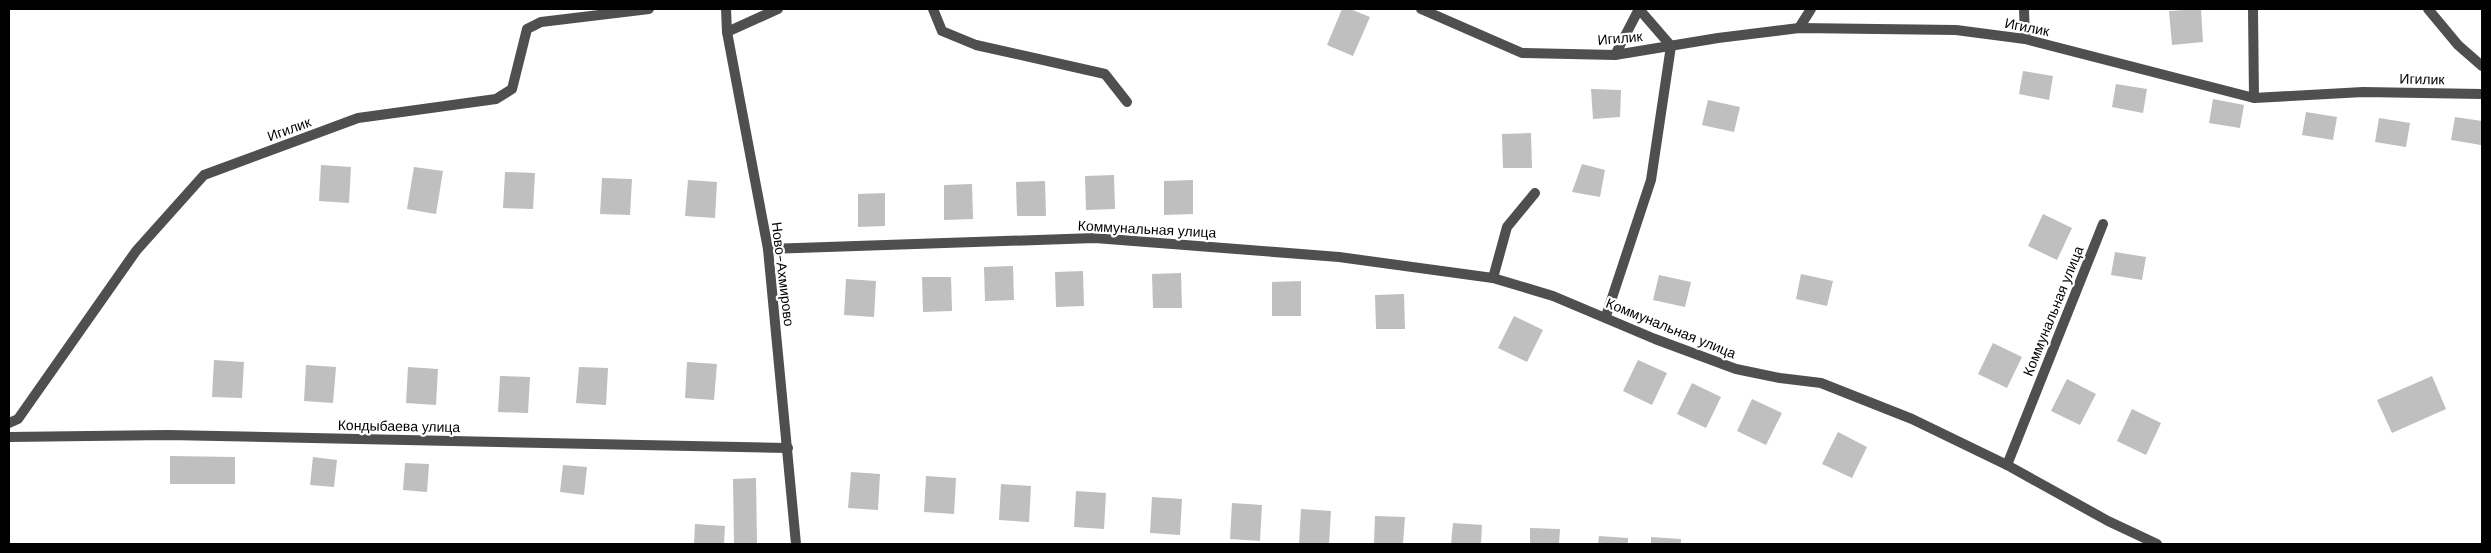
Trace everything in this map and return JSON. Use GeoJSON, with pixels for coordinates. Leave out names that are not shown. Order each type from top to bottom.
{"type":"FeatureCollection","features":[{"type":"Feature","properties":{"kind":"street","name":"Игилик"},"geometry":{"type":"LineString","coordinates":[[9,423],[18,419],[136,251],[204,175],[358,118],[496,99],[512,89],[527,29],[541,22],[649,9]]}},
{"type":"Feature","properties":{"kind":"street","name":"Ново-Ахмирово"},"geometry":{"type":"LineString","coordinates":[[726,9],[727,32],[768,249],[796,544]]}},
{"type":"Feature","properties":{"kind":"street"},"geometry":{"type":"LineString","coordinates":[[727,32],[778,9]]}},
{"type":"Feature","properties":{"kind":"street"},"geometry":{"type":"LineString","coordinates":[[933,9],[942,31],[976,45],[1105,74],[1128,102]]}},
{"type":"Feature","properties":{"kind":"street","name":"Игилик"},"geometry":{"type":"LineString","coordinates":[[1421,9],[1522,53],[1615,55],[1799,28],[1956,30],[2025,39],[2254,98],[2363,92],[2482,94]]}},
{"type":"Feature","properties":{"kind":"street"},"geometry":{"type":"LineString","coordinates":[[1606,316],[1651,180],[1671,46],[1639,9],[1615,55]]}},
{"type":"Feature","properties":{"kind":"street"},"geometry":{"type":"LineString","coordinates":[[1799,28],[1811,9]]}},
{"type":"Feature","properties":{"kind":"street"},"geometry":{"type":"LineString","coordinates":[[2024,9],[2025,39]]}},
{"type":"Feature","properties":{"kind":"street"},"geometry":{"type":"LineString","coordinates":[[2253,9],[2254,98]]}},
{"type":"Feature","properties":{"kind":"street"},"geometry":{"type":"LineString","coordinates":[[2428,9],[2458,45],[2482,66]]}},
{"type":"Feature","properties":{"kind":"street"},"geometry":{"type":"LineString","coordinates":[[1493,278],[1507,227],[1535,193]]}},
{"type":"Feature","properties":{"kind":"street","name":"Коммунальная улица"},"geometry":{"type":"LineString","coordinates":[[2007,465],[2103,224]]}},
{"type":"Feature","properties":{"kind":"street","name":"Коммунальная улица"},"geometry":{"type":"LineString","coordinates":[[768,249],[1095,238],[1339,257],[1493,278],[1553,296],[1606,316],[1655,339],[1736,369],[1821,383],[1912,420],[2007,465],[2108,521],[2157,544]]}},
{"type":"Feature","properties":{"kind":"street","name":"Кондыбаева улица"},"geometry":{"type":"LineString","coordinates":[[9,436],[168,435],[788,448]]}},
{"type":"Feature","properties":{"kind":"building"},"geometry":{"type":"Polygon","coordinates":[[[1342,9],[1350,9],[1370,17],[1353,56],[1327,45],[1342,9]]]}},
{"type":"Feature","properties":{"kind":"building"},"geometry":{"type":"Polygon","coordinates":[[[2201,9],[2203,42],[2172,45],[2169,11],[2201,9]]]}},
{"type":"Feature","properties":{"kind":"building"},"geometry":{"type":"Polygon","coordinates":[[[2023,71],[2053,76],[2049,100],[2019,94],[2023,71]]]}},
{"type":"Feature","properties":{"kind":"building"},"geometry":{"type":"Polygon","coordinates":[[[2116,84],[2147,89],[2143,113],[2112,107],[2116,84]]]}},
{"type":"Feature","properties":{"kind":"building"},"geometry":{"type":"Polygon","coordinates":[[[1591,89],[1621,90],[1620,117],[1593,119],[1591,89]]]}},
{"type":"Feature","properties":{"kind":"building"},"geometry":{"type":"Polygon","coordinates":[[[2213,99],[2244,105],[2240,128],[2209,123],[2213,99]]]}},
{"type":"Feature","properties":{"kind":"building"},"geometry":{"type":"Polygon","coordinates":[[[1708,100],[1740,107],[1734,132],[1702,125],[1708,100]]]}},
{"type":"Feature","properties":{"kind":"building"},"geometry":{"type":"Polygon","coordinates":[[[2306,112],[2337,117],[2333,140],[2302,135],[2306,112]]]}},
{"type":"Feature","properties":{"kind":"building"},"geometry":{"type":"Polygon","coordinates":[[[2455,117],[2482,121],[2481,145],[2451,140],[2455,117]]]}},
{"type":"Feature","properties":{"kind":"building"},"geometry":{"type":"Polygon","coordinates":[[[2379,118],[2410,123],[2406,147],[2375,142],[2379,118]]]}},
{"type":"Feature","properties":{"kind":"building"},"geometry":{"type":"Polygon","coordinates":[[[1531,133],[1532,168],[1503,168],[1502,134],[1531,133]]]}},
{"type":"Feature","properties":{"kind":"building"},"geometry":{"type":"Polygon","coordinates":[[[1582,164],[1605,170],[1600,197],[1572,192],[1582,164]]]}},
{"type":"Feature","properties":{"kind":"building"},"geometry":{"type":"Polygon","coordinates":[[[321,165],[351,167],[349,203],[319,201],[321,165]]]}},
{"type":"Feature","properties":{"kind":"building"},"geometry":{"type":"Polygon","coordinates":[[[414,167],[443,171],[436,214],[407,209],[414,167]]]}},
{"type":"Feature","properties":{"kind":"building"},"geometry":{"type":"Polygon","coordinates":[[[505,172],[535,173],[533,209],[503,208],[505,172]]]}},
{"type":"Feature","properties":{"kind":"building"},"geometry":{"type":"Polygon","coordinates":[[[1114,175],[1115,209],[1086,210],[1085,176],[1114,175]]]}},
{"type":"Feature","properties":{"kind":"building"},"geometry":{"type":"Polygon","coordinates":[[[602,178],[632,179],[630,215],[600,214],[602,178]]]}},
{"type":"Feature","properties":{"kind":"building"},"geometry":{"type":"Polygon","coordinates":[[[688,180],[717,182],[715,218],[685,216],[688,180]]]}},
{"type":"Feature","properties":{"kind":"building"},"geometry":{"type":"Polygon","coordinates":[[[1193,180],[1193,214],[1164,215],[1164,181],[1193,180]]]}},
{"type":"Feature","properties":{"kind":"building"},"geometry":{"type":"Polygon","coordinates":[[[1045,181],[1046,216],[1017,216],[1016,182],[1045,181]]]}},
{"type":"Feature","properties":{"kind":"building"},"geometry":{"type":"Polygon","coordinates":[[[972,184],[973,219],[944,220],[944,185],[972,184]]]}},
{"type":"Feature","properties":{"kind":"building"},"geometry":{"type":"Polygon","coordinates":[[[885,193],[885,226],[858,227],[858,194],[885,193]]]}},
{"type":"Feature","properties":{"kind":"building"},"geometry":{"type":"Polygon","coordinates":[[[2043,214],[2072,228],[2057,260],[2028,246],[2043,214]]]}},
{"type":"Feature","properties":{"kind":"building"},"geometry":{"type":"Polygon","coordinates":[[[2115,252],[2146,257],[2142,280],[2111,275],[2115,252]]]}},
{"type":"Feature","properties":{"kind":"building"},"geometry":{"type":"Polygon","coordinates":[[[1013,266],[1014,300],[985,301],[984,267],[1013,266]]]}},
{"type":"Feature","properties":{"kind":"building"},"geometry":{"type":"Polygon","coordinates":[[[1083,271],[1084,306],[1056,307],[1055,272],[1083,271]]]}},
{"type":"Feature","properties":{"kind":"building"},"geometry":{"type":"Polygon","coordinates":[[[1181,273],[1182,308],[1153,308],[1152,274],[1181,273]]]}},
{"type":"Feature","properties":{"kind":"building"},"geometry":{"type":"Polygon","coordinates":[[[1801,274],[1833,281],[1827,306],[1796,299],[1801,274]]]}},
{"type":"Feature","properties":{"kind":"building"},"geometry":{"type":"Polygon","coordinates":[[[1659,275],[1691,282],[1685,307],[1653,300],[1659,275]]]}},
{"type":"Feature","properties":{"kind":"building"},"geometry":{"type":"Polygon","coordinates":[[[922,277],[951,277],[952,311],[923,312],[922,277]]]}},
{"type":"Feature","properties":{"kind":"building"},"geometry":{"type":"Polygon","coordinates":[[[846,279],[876,281],[874,317],[844,315],[846,279]]]}},
{"type":"Feature","properties":{"kind":"building"},"geometry":{"type":"Polygon","coordinates":[[[1301,281],[1301,316],[1272,316],[1272,282],[1301,281]]]}},
{"type":"Feature","properties":{"kind":"building"},"geometry":{"type":"Polygon","coordinates":[[[1404,294],[1405,329],[1376,329],[1375,295],[1404,294]]]}},
{"type":"Feature","properties":{"kind":"building"},"geometry":{"type":"Polygon","coordinates":[[[1514,316],[1543,330],[1527,362],[1498,348],[1514,316]]]}},
{"type":"Feature","properties":{"kind":"building"},"geometry":{"type":"Polygon","coordinates":[[[1993,343],[2022,357],[2007,388],[1978,374],[1993,343]]]}},
{"type":"Feature","properties":{"kind":"building"},"geometry":{"type":"Polygon","coordinates":[[[214,360],[244,362],[242,398],[212,397],[214,360]]]}},
{"type":"Feature","properties":{"kind":"building"},"geometry":{"type":"Polygon","coordinates":[[[1638,360],[1667,373],[1652,405],[1623,391],[1638,360]]]}},
{"type":"Feature","properties":{"kind":"building"},"geometry":{"type":"Polygon","coordinates":[[[687,362],[717,364],[714,400],[685,398],[687,362]]]}},
{"type":"Feature","properties":{"kind":"building"},"geometry":{"type":"Polygon","coordinates":[[[306,365],[336,367],[333,403],[304,401],[306,365]]]}},
{"type":"Feature","properties":{"kind":"building"},"geometry":{"type":"Polygon","coordinates":[[[408,367],[438,369],[436,405],[406,403],[408,367]]]}},
{"type":"Feature","properties":{"kind":"building"},"geometry":{"type":"Polygon","coordinates":[[[579,367],[608,368],[606,405],[576,403],[579,367]]]}},
{"type":"Feature","properties":{"kind":"building"},"geometry":{"type":"Polygon","coordinates":[[[500,376],[530,377],[528,413],[498,412],[500,376]]]}},
{"type":"Feature","properties":{"kind":"building"},"geometry":{"type":"Polygon","coordinates":[[[2432,376],[2446,409],[2392,433],[2377,400],[2432,376]]]}},
{"type":"Feature","properties":{"kind":"building"},"geometry":{"type":"Polygon","coordinates":[[[2067,379],[2096,394],[2080,425],[2051,411],[2067,379]]]}},
{"type":"Feature","properties":{"kind":"building"},"geometry":{"type":"Polygon","coordinates":[[[1692,383],[1721,397],[1706,428],[1677,414],[1692,383]]]}},
{"type":"Feature","properties":{"kind":"building"},"geometry":{"type":"Polygon","coordinates":[[[1752,399],[1782,413],[1766,445],[1737,431],[1752,399]]]}},
{"type":"Feature","properties":{"kind":"building"},"geometry":{"type":"Polygon","coordinates":[[[2132,409],[2161,423],[2146,455],[2117,441],[2132,409]]]}},
{"type":"Feature","properties":{"kind":"building"},"geometry":{"type":"Polygon","coordinates":[[[1838,432],[1867,447],[1852,478],[1822,464],[1838,432]]]}},
{"type":"Feature","properties":{"kind":"building"},"geometry":{"type":"Polygon","coordinates":[[[170,456],[235,457],[235,484],[170,484],[170,456]]]}},
{"type":"Feature","properties":{"kind":"building"},"geometry":{"type":"Polygon","coordinates":[[[313,457],[337,460],[334,487],[310,485],[313,457]]]}},
{"type":"Feature","properties":{"kind":"building"},"geometry":{"type":"Polygon","coordinates":[[[405,463],[429,464],[427,492],[403,490],[405,463]]]}},
{"type":"Feature","properties":{"kind":"building"},"geometry":{"type":"Polygon","coordinates":[[[563,465],[587,467],[584,495],[560,492],[563,465]]]}},
{"type":"Feature","properties":{"kind":"building"},"geometry":{"type":"Polygon","coordinates":[[[851,472],[880,474],[878,510],[848,508],[851,472]]]}},
{"type":"Feature","properties":{"kind":"building"},"geometry":{"type":"Polygon","coordinates":[[[926,476],[956,478],[954,514],[924,512],[926,476]]]}},
{"type":"Feature","properties":{"kind":"building"},"geometry":{"type":"Polygon","coordinates":[[[756,478],[757,544],[734,544],[733,479],[756,478]]]}},
{"type":"Feature","properties":{"kind":"building"},"geometry":{"type":"Polygon","coordinates":[[[1001,484],[1031,486],[1029,522],[999,520],[1001,484]]]}},
{"type":"Feature","properties":{"kind":"building"},"geometry":{"type":"Polygon","coordinates":[[[1076,491],[1106,493],[1104,529],[1074,527],[1076,491]]]}},
{"type":"Feature","properties":{"kind":"building"},"geometry":{"type":"Polygon","coordinates":[[[1152,497],[1182,499],[1180,535],[1150,533],[1152,497]]]}},
{"type":"Feature","properties":{"kind":"building"},"geometry":{"type":"Polygon","coordinates":[[[1232,503],[1262,505],[1260,541],[1230,539],[1232,503]]]}},
{"type":"Feature","properties":{"kind":"building"},"geometry":{"type":"Polygon","coordinates":[[[1301,509],[1331,511],[1329,544],[1299,544],[1301,509]]]}},
{"type":"Feature","properties":{"kind":"building"},"geometry":{"type":"Polygon","coordinates":[[[1375,516],[1405,517],[1403,544],[1374,544],[1375,516]]]}},
{"type":"Feature","properties":{"kind":"building"},"geometry":{"type":"Polygon","coordinates":[[[1453,523],[1482,525],[1481,544],[1451,544],[1453,523]]]}},
{"type":"Feature","properties":{"kind":"building"},"geometry":{"type":"Polygon","coordinates":[[[695,524],[725,526],[724,544],[694,544],[695,524]]]}},
{"type":"Feature","properties":{"kind":"building"},"geometry":{"type":"Polygon","coordinates":[[[1530,528],[1560,529],[1559,544],[1530,544],[1530,528]]]}},
{"type":"Feature","properties":{"kind":"building"},"geometry":{"type":"Polygon","coordinates":[[[1599,536],[1628,538],[1628,544],[1598,544],[1599,536]]]}},
{"type":"Feature","properties":{"kind":"building"},"geometry":{"type":"Polygon","coordinates":[[[1651,537],[1681,539],[1681,544],[1651,544],[1651,537]]]}}]}
